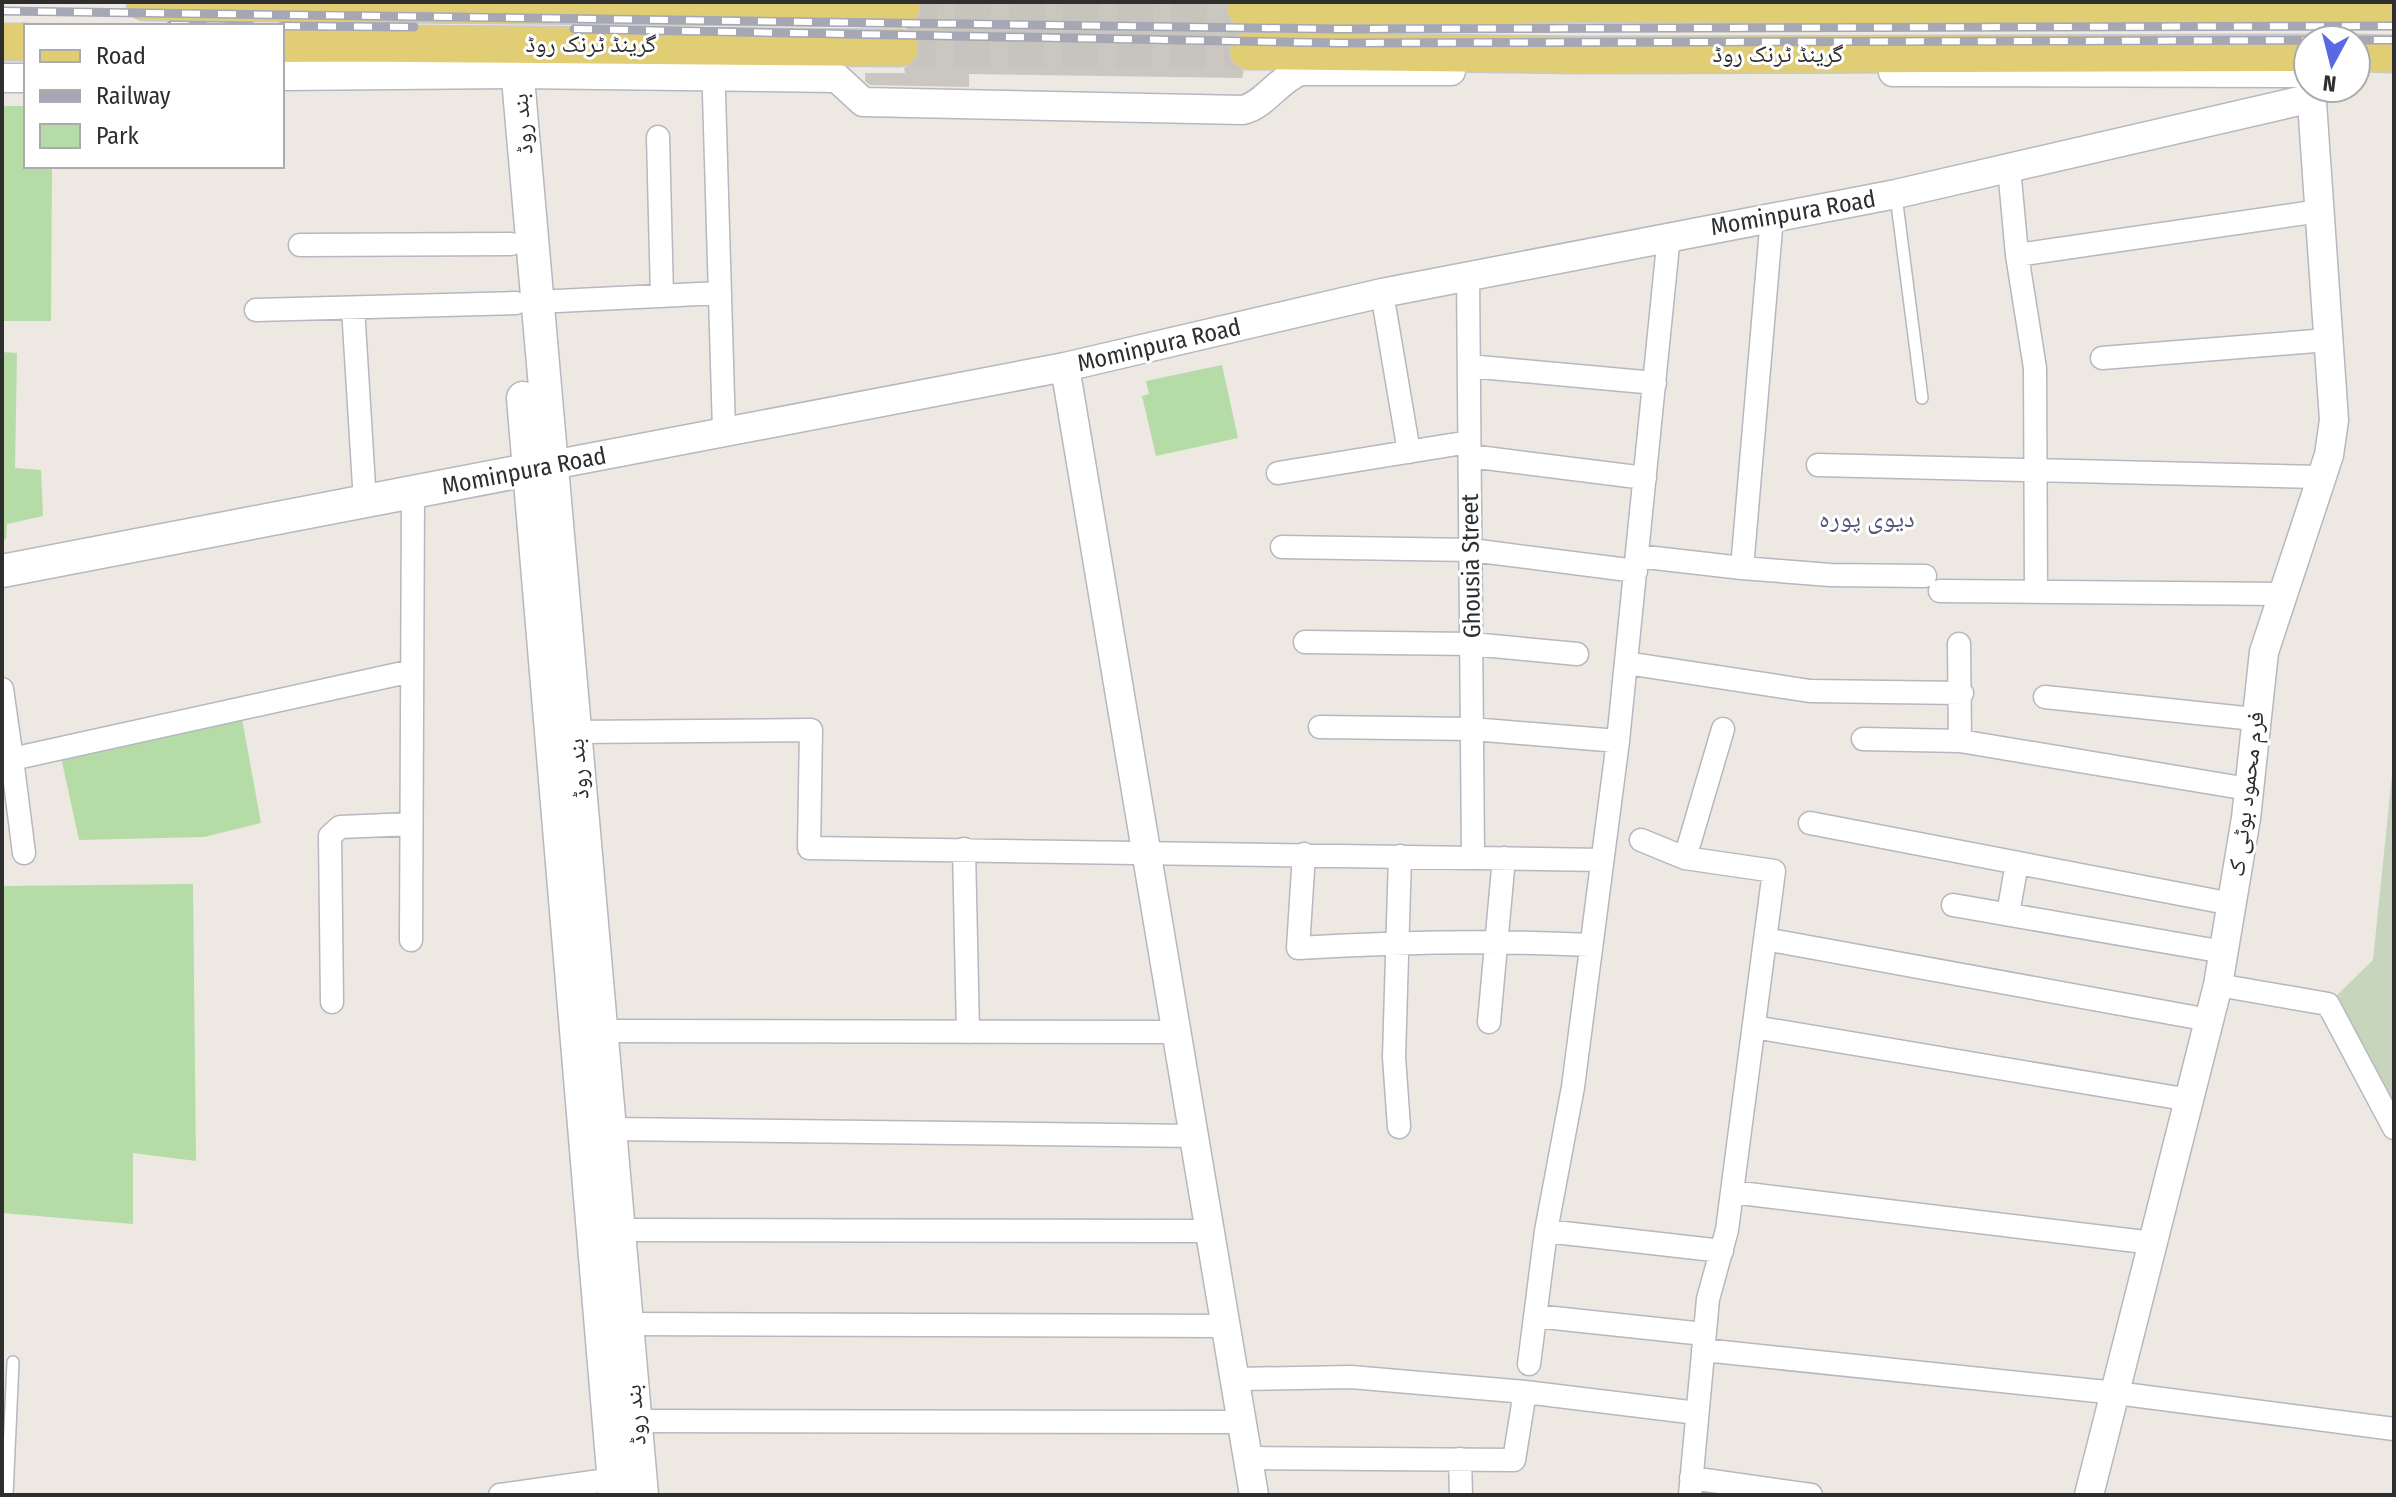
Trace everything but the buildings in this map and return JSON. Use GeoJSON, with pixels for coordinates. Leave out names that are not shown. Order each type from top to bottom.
{"type":"FeatureCollection","features":[{"type":"Feature","properties":{"kind":"main road","name":"گرینڈ ٹرنک روڈ"},"geometry":{"type":"LineString","coordinates":[[145,2],[901,8]]}},
{"type":"Feature","properties":{"kind":"main road","name":"گرینڈ ٹرنک روڈ"},"geometry":{"type":"LineString","coordinates":[[1245,8],[1584,4],[2394,7]]}},
{"type":"Feature","properties":{"kind":"main road"},"geometry":{"type":"LineString","coordinates":[[1580,55],[1584,4]]}},
{"type":"Feature","properties":{"kind":"main road"},"geometry":{"type":"LineString","coordinates":[[2,42],[24,42]]}},
{"type":"Feature","properties":{"kind":"main road","name":"گرینڈ ٹرنک روڈ"},"geometry":{"type":"LineString","coordinates":[[284,43],[506,59],[713,60],[900,48]]}},
{"type":"Feature","properties":{"kind":"main road","name":"گرینڈ ٹرنک روڈ"},"geometry":{"type":"LineString","coordinates":[[1248,51],[1580,55],[2292,72]]}},
{"type":"Feature","properties":{"kind":"main road"},"geometry":{"type":"LineString","coordinates":[[2372,53],[2394,54]]}},
{"type":"Feature","properties":{"kind":"main road","name":"بند روڈ"},"geometry":{"type":"LineString","coordinates":[[506,59],[511,244],[526,302]]}},
{"type":"Feature","properties":{"kind":"main road","name":"بند روڈ"},"geometry":{"type":"LineString","coordinates":[[506,59],[540,468],[614,1487]]}},
{"type":"Feature","properties":{"kind":"main road","name":"بند روڈ"},"geometry":{"type":"LineString","coordinates":[[540,468],[575,732],[642,1495]]}},
{"type":"Feature","properties":{"kind":"main road","name":"Mominpura Road"},"geometry":{"type":"LineString","coordinates":[[2,571],[540,468]]}},
{"type":"Feature","properties":{"kind":"street"},"geometry":{"type":"LineString","coordinates":[[284,76],[506,59]]}},
{"type":"Feature","properties":{"kind":"street"},"geometry":{"type":"LineString","coordinates":[[724,431],[713,60],[837,78],[854,98],[863,102],[1243,110],[1252,108],[1279,81],[1300,71],[2292,72]]}},
{"type":"Feature","properties":{"kind":"street","name":"Mominpura Road"},"geometry":{"type":"LineString","coordinates":[[540,468],[1065,367],[1468,275],[1896,194],[2009,168],[2292,77]]}},
{"type":"Feature","properties":{"kind":"street"},"geometry":{"type":"LineString","coordinates":[[2,78],[24,78]]}},
{"type":"Feature","properties":{"kind":"street","name":"فرم محمود بوٹی ک"},"geometry":{"type":"LineString","coordinates":[[2089,1495],[2218,985],[2248,789],[2264,652],[2322,477],[2334,420],[2312,104]]}},
{"type":"Feature","properties":{"kind":"street"},"geometry":{"type":"LineString","coordinates":[[658,137],[662,296]]}},
{"type":"Feature","properties":{"kind":"street"},"geometry":{"type":"LineString","coordinates":[[2009,168],[2017,255],[2035,368],[2036,591]]}},
{"type":"Feature","properties":{"kind":"street"},"geometry":{"type":"LineString","coordinates":[[2017,255],[2320,211]]}},
{"type":"Feature","properties":{"kind":"street"},"geometry":{"type":"LineString","coordinates":[[1742,568],[1772,217]]}},
{"type":"Feature","properties":{"kind":"street"},"geometry":{"type":"LineString","coordinates":[[1529,1364],[1546,1231],[1573,1087],[1618,741],[1669,235]]}},
{"type":"Feature","properties":{"kind":"street"},"geometry":{"type":"LineString","coordinates":[[300,245],[511,244]]}},
{"type":"Feature","properties":{"kind":"street","name":"Ghousia Street"},"geometry":{"type":"LineString","coordinates":[[1468,275],[1473,857]]}},
{"type":"Feature","properties":{"kind":"street"},"geometry":{"type":"LineString","coordinates":[[256,310],[719,293]]}},
{"type":"Feature","properties":{"kind":"street"},"geometry":{"type":"LineString","coordinates":[[1382,293],[1409,452]]}},
{"type":"Feature","properties":{"kind":"street"},"geometry":{"type":"LineString","coordinates":[[353,308],[365,502]]}},
{"type":"Feature","properties":{"kind":"street"},"geometry":{"type":"LineString","coordinates":[[2102,358],[2328,340]]}},
{"type":"Feature","properties":{"kind":"street"},"geometry":{"type":"LineString","coordinates":[[1469,366],[1655,383]]}},
{"type":"Feature","properties":{"kind":"street"},"geometry":{"type":"LineString","coordinates":[[1065,367],[1254,1495]]}},
{"type":"Feature","properties":{"kind":"street"},"geometry":{"type":"LineString","coordinates":[[1278,473],[1409,452],[1470,449],[1645,478]]}},
{"type":"Feature","properties":{"kind":"street"},"geometry":{"type":"LineString","coordinates":[[1818,465],[2322,477]]}},
{"type":"Feature","properties":{"kind":"street"},"geometry":{"type":"LineString","coordinates":[[411,940],[413,493]]}},
{"type":"Feature","properties":{"kind":"street"},"geometry":{"type":"LineString","coordinates":[[1282,547],[1471,550],[2036,591],[2283,594]]}},
{"type":"Feature","properties":{"kind":"street"},"geometry":{"type":"LineString","coordinates":[[1305,642],[1472,644],[1577,654]]}},
{"type":"Feature","properties":{"kind":"street"},"geometry":{"type":"LineString","coordinates":[[1959,644],[1962,693],[1960,741]]}},
{"type":"Feature","properties":{"kind":"street"},"geometry":{"type":"LineString","coordinates":[[1626,663],[1810,691],[1962,693]]}},
{"type":"Feature","properties":{"kind":"street"},"geometry":{"type":"LineString","coordinates":[[12,759],[412,671]]}},
{"type":"Feature","properties":{"kind":"street"},"geometry":{"type":"LineString","coordinates":[[2,689],[24,853]]}},
{"type":"Feature","properties":{"kind":"street"},"geometry":{"type":"LineString","coordinates":[[2045,697],[2254,719]]}},
{"type":"Feature","properties":{"kind":"street"},"geometry":{"type":"LineString","coordinates":[[1320,727],[1472,729],[1618,741]]}},
{"type":"Feature","properties":{"kind":"street"},"geometry":{"type":"LineString","coordinates":[[1685,858],[1723,729]]}},
{"type":"Feature","properties":{"kind":"street"},"geometry":{"type":"LineString","coordinates":[[575,732],[811,730],[809,848],[1602,860]]}},
{"type":"Feature","properties":{"kind":"street"},"geometry":{"type":"LineString","coordinates":[[1863,739],[1960,741],[2248,789]]}},
{"type":"Feature","properties":{"kind":"street"},"geometry":{"type":"LineString","coordinates":[[1810,823],[2232,904]]}},
{"type":"Feature","properties":{"kind":"street"},"geometry":{"type":"LineString","coordinates":[[332,1002],[330,836],[340,827],[411,824]]}},
{"type":"Feature","properties":{"kind":"street"},"geometry":{"type":"LineString","coordinates":[[1641,840],[1685,858],[1774,871],[1732,1192],[1722,1251],[1708,1299],[1691,1487],[1811,1495]]}},
{"type":"Feature","properties":{"kind":"street"},"geometry":{"type":"LineString","coordinates":[[964,849],[968,1032]]}},
{"type":"Feature","properties":{"kind":"street"},"geometry":{"type":"LineString","coordinates":[[1304,854],[1298,948],[1397,941],[1497,940],[1591,945]]}},
{"type":"Feature","properties":{"kind":"street"},"geometry":{"type":"LineString","coordinates":[[1399,1127],[1394,1057],[1400,856]]}},
{"type":"Feature","properties":{"kind":"street"},"geometry":{"type":"LineString","coordinates":[[1489,1022],[1504,858]]}},
{"type":"Feature","properties":{"kind":"street"},"geometry":{"type":"LineString","coordinates":[[2008,914],[2017,863]]}},
{"type":"Feature","properties":{"kind":"street"},"geometry":{"type":"LineString","coordinates":[[1953,905],[2224,952]]}},
{"type":"Feature","properties":{"kind":"street"},"geometry":{"type":"LineString","coordinates":[[1765,939],[2209,1020]]}},
{"type":"Feature","properties":{"kind":"street"},"geometry":{"type":"LineString","coordinates":[[2218,985],[2328,1004],[2394,1128]]}},
{"type":"Feature","properties":{"kind":"street"},"geometry":{"type":"LineString","coordinates":[[1754,1027],[2190,1100]]}},
{"type":"Feature","properties":{"kind":"street"},"geometry":{"type":"LineString","coordinates":[[601,1031],[1178,1032]]}},
{"type":"Feature","properties":{"kind":"street"},"geometry":{"type":"LineString","coordinates":[[610,1129],[1196,1136]]}},
{"type":"Feature","properties":{"kind":"street"},"geometry":{"type":"LineString","coordinates":[[1732,1192],[2153,1243]]}},
{"type":"Feature","properties":{"kind":"street"},"geometry":{"type":"LineString","coordinates":[[618,1230],[1211,1231]]}},
{"type":"Feature","properties":{"kind":"street"},"geometry":{"type":"LineString","coordinates":[[1546,1231],[1722,1251]]}},
{"type":"Feature","properties":{"kind":"street"},"geometry":{"type":"LineString","coordinates":[[1535,1316],[1704,1342],[2394,1429]]}},
{"type":"Feature","properties":{"kind":"street"},"geometry":{"type":"LineString","coordinates":[[627,1324],[1227,1326]]}},
{"type":"Feature","properties":{"kind":"street"},"geometry":{"type":"LineString","coordinates":[[1236,1379],[1351,1377],[1525,1392],[1697,1413]]}},
{"type":"Feature","properties":{"kind":"street"},"geometry":{"type":"LineString","coordinates":[[1248,1458],[1514,1460],[1525,1392]]}},
{"type":"Feature","properties":{"kind":"street"},"geometry":{"type":"LineString","coordinates":[[635,1421],[1243,1422]]}},
{"type":"Feature","properties":{"kind":"street"},"geometry":{"type":"LineString","coordinates":[[1460,1459],[1461,1495]]}},
{"type":"Feature","properties":{"kind":"street"},"geometry":{"type":"LineString","coordinates":[[500,1495],[614,1487]]}},
{"type":"Feature","properties":{"kind":"lane"},"geometry":{"type":"LineString","coordinates":[[1896,194],[1922,398]]}},
{"type":"Feature","properties":{"kind":"lane"},"geometry":{"type":"LineString","coordinates":[[7,1495],[13,1362]]}},
{"type":"Feature","properties":{"kind":"green space"},"geometry":{"type":"Polygon","coordinates":[[[2,106],[24,106],[24,168],[52,168],[51,321],[2,321],[2,106]]]}},
{"type":"Feature","properties":{"kind":"green space"},"geometry":{"type":"Polygon","coordinates":[[[2,352],[17,353],[15,468],[41,470],[43,516],[7,524],[6,539],[2,540],[2,352]]]}},
{"type":"Feature","properties":{"kind":"green space"},"geometry":{"type":"Polygon","coordinates":[[[1222,365],[1238,438],[1156,456],[1142,396],[1149,394],[1146,381],[1222,365]]]}},
{"type":"Feature","properties":{"kind":"green space"},"geometry":{"type":"Polygon","coordinates":[[[240,708],[261,823],[204,837],[79,840],[59,748],[240,708]]]}},
{"type":"Feature","properties":{"kind":"green space"},"geometry":{"type":"Polygon","coordinates":[[[2394,755],[2394,1107],[2328,1004],[2373,960],[2394,755]]]}},
{"type":"Feature","properties":{"kind":"green space"},"geometry":{"type":"Polygon","coordinates":[[[193,884],[196,1161],[133,1153],[133,1224],[2,1213],[2,886],[193,884]]]}},
{"type":"Feature","properties":{"kind":"tunnel"},"geometry":{"type":"LineString","coordinates":[[901,8],[1245,8]]}},
{"type":"Feature","properties":{"kind":"tunnel"},"geometry":{"type":"LineString","coordinates":[[900,48],[1248,51]]}},
{"type":"Feature","properties":{"kind":"railway"},"geometry":{"type":"LineString","coordinates":[[2,11],[1336,29],[2394,26]]}},
{"type":"Feature","properties":{"kind":"railway"},"geometry":{"type":"LineString","coordinates":[[284,26],[414,27]]}},
{"type":"Feature","properties":{"kind":"railway"},"geometry":{"type":"LineString","coordinates":[[574,29],[1338,43],[2394,40]]}},
{"type":"Feature","properties":{"kind":"district","name":"دیوی پورہ"},"geometry":{"type":"Point","coordinates":[1867,518]}}]}
